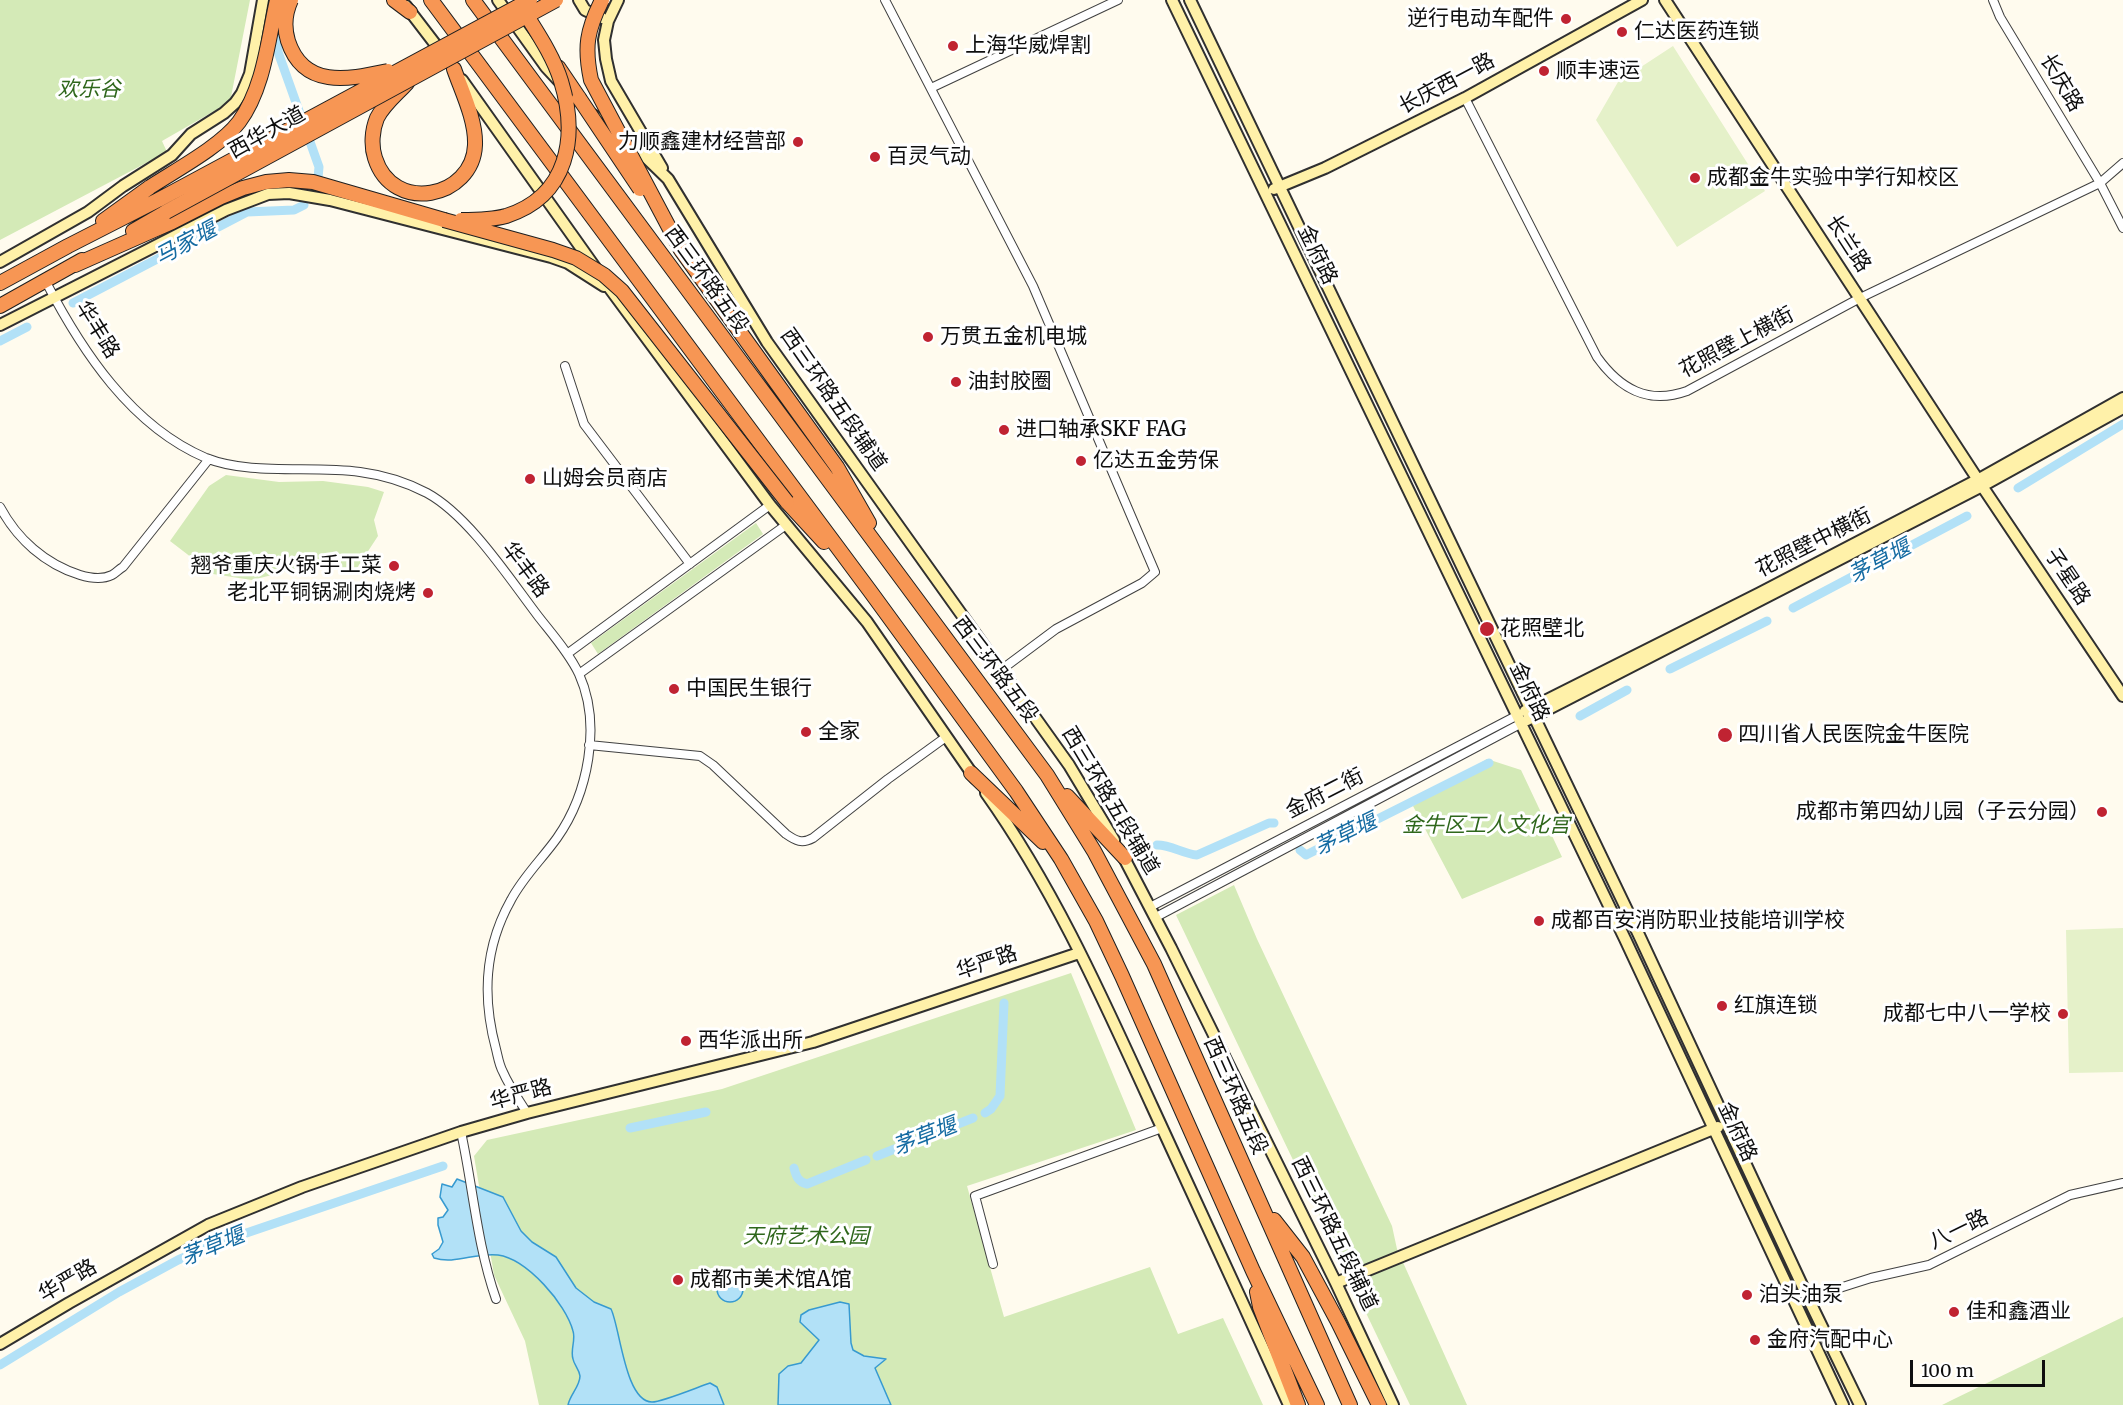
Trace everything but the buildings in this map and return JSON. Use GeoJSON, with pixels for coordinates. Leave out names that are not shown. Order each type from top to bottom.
{"type":"FeatureCollection","features":[{"type":"Feature","properties":{"kind":"highway"},"geometry":{"type":"LineString","coordinates":[[68,246],[207,149],[238,123],[251,102],[259,80],[277,0]]}},
{"type":"Feature","properties":{"kind":"highway"},"geometry":{"type":"LineString","coordinates":[[291,0],[285,19],[289,43],[300,64],[314,73],[331,79],[352,79],[408,73]]}},
{"type":"Feature","properties":{"kind":"highway"},"geometry":{"type":"LineString","coordinates":[[394,0],[410,12]]}},
{"type":"Feature","properties":{"kind":"highway"},"geometry":{"type":"LineString","coordinates":[[431,0],[870,591],[1016,791],[1061,859],[1096,921],[1122,976],[1253,1271],[1317,1405]]}},
{"type":"Feature","properties":{"kind":"highway","name":"西三环路五段"},"geometry":{"type":"LineString","coordinates":[[473,0],[1047,775],[1094,851],[1154,964],[1350,1405]]}},
{"type":"Feature","properties":{"kind":"highway"},"geometry":{"type":"LineString","coordinates":[[517,0],[548,52],[681,250],[837,467],[898,574]]}},
{"type":"Feature","properties":{"kind":"highway","name":"西华大道"},"geometry":{"type":"LineString","coordinates":[[0,306],[46,282],[408,73],[530,0]]}},
{"type":"Feature","properties":{"kind":"highway","name":"西华大道"},"geometry":{"type":"LineString","coordinates":[[408,73],[556,0]]}},
{"type":"Feature","properties":{"kind":"highway"},"geometry":{"type":"LineString","coordinates":[[602,0],[591,22],[587,41],[586,58],[591,80],[681,250]]}},
{"type":"Feature","properties":{"kind":"highway"},"geometry":{"type":"LineString","coordinates":[[444,220],[484,220],[506,216],[527,207],[546,192],[563,167],[569,143],[568,110],[560,78],[548,52]]}},
{"type":"Feature","properties":{"kind":"highway"},"geometry":{"type":"LineString","coordinates":[[408,73],[377,119],[372,136],[374,153],[379,169],[388,182],[400,190],[415,194],[432,193],[449,187],[461,176],[471,162],[475,145],[472,124],[454,69]]}},
{"type":"Feature","properties":{"kind":"highway"},"geometry":{"type":"LineString","coordinates":[[166,211],[266,182],[289,180],[313,182],[576,258],[604,275],[622,291],[787,502],[870,591]]}},
{"type":"Feature","properties":{"kind":"highway","name":"西华大道"},"geometry":{"type":"LineString","coordinates":[[0,283],[68,246],[166,211]]}},
{"type":"Feature","properties":{"kind":"highway"},"geometry":{"type":"LineString","coordinates":[[971,773],[1061,859]]}},
{"type":"Feature","properties":{"kind":"highway"},"geometry":{"type":"LineString","coordinates":[[1047,775],[1125,858]]}},
{"type":"Feature","properties":{"kind":"highway"},"geometry":{"type":"LineString","coordinates":[[1260,1203],[1303,1257],[1380,1405]]}},
{"type":"Feature","properties":{"kind":"highway"},"geometry":{"type":"LineString","coordinates":[[1253,1271],[1260,1307],[1298,1405]]}},
{"type":"Feature","properties":{"kind":"street"},"geometry":{"type":"LineString","coordinates":[[0,262],[88,212],[123,186],[172,155],[191,134],[236,103],[243,93],[250,74],[263,0]]}},
{"type":"Feature","properties":{"kind":"street"},"geometry":{"type":"LineString","coordinates":[[401,0],[454,69],[610,290],[770,505],[867,622],[1011,828],[1059,911],[1107,1007],[1289,1405]]}},
{"type":"Feature","properties":{"kind":"street","name":"西三环路五段辅道"},"geometry":{"type":"LineString","coordinates":[[498,0],[546,67],[582,107],[634,146],[668,179],[767,342],[1069,765],[1125,858],[1156,917],[1336,1283],[1393,1405]]}},
{"type":"Feature","properties":{"kind":"street"},"geometry":{"type":"LineString","coordinates":[[579,0],[585,10],[608,21]]}},
{"type":"Feature","properties":{"kind":"street"},"geometry":{"type":"LineString","coordinates":[[618,0],[608,21],[604,40],[611,81],[668,179]]}},
{"type":"Feature","properties":{"kind":"street"},"geometry":{"type":"LineString","coordinates":[[885,0],[1033,286],[1155,572],[1142,583],[1056,629],[1001,670]]}},
{"type":"Feature","properties":{"kind":"street"},"geometry":{"type":"LineString","coordinates":[[931,88],[1118,0]]}},
{"type":"Feature","properties":{"kind":"street","name":"金府路"},"geometry":{"type":"LineString","coordinates":[[1172,0],[1520,719],[1843,1405]]}},
{"type":"Feature","properties":{"kind":"street","name":"金府路"},"geometry":{"type":"LineString","coordinates":[[1190,0],[1633,922],[1860,1405]]}},
{"type":"Feature","properties":{"kind":"street","name":"长庆西一路"},"geometry":{"type":"LineString","coordinates":[[1265,192],[1325,168],[1465,98],[1642,0]]}},
{"type":"Feature","properties":{"kind":"street","name":"长兰路"},"geometry":{"type":"LineString","coordinates":[[1665,0],[1981,483]]}},
{"type":"Feature","properties":{"kind":"street","name":"长庆路"},"geometry":{"type":"LineString","coordinates":[[1993,0],[2000,16],[2100,183],[2123,228]]}},
{"type":"Feature","properties":{"kind":"street","name":"花照壁上横街"},"geometry":{"type":"LineString","coordinates":[[1465,98],[1597,357],[1606,370],[1629,389],[1645,395],[1674,396],[1687,391],[1860,298],[2100,183],[2123,163]]}},
{"type":"Feature","properties":{"kind":"street"},"geometry":{"type":"LineString","coordinates":[[0,325],[226,210],[268,194],[289,193],[330,200],[551,257],[583,272],[610,290]]}},
{"type":"Feature","properties":{"kind":"street","name":"华丰路"},"geometry":{"type":"LineString","coordinates":[[46,282],[94,363],[126,401],[186,448],[209,459],[236,465],[358,471],[394,479],[429,494],[457,515],[488,550],[567,654],[579,674],[591,728],[588,760],[577,802],[558,836],[510,901],[493,942],[486,985],[490,1026],[502,1071],[527,1113]]}},
{"type":"Feature","properties":{"kind":"street"},"geometry":{"type":"LineString","coordinates":[[565,366],[584,424],[690,564]]}},
{"type":"Feature","properties":{"kind":"street","name":"花照壁中横街"},"geometry":{"type":"LineString","coordinates":[[1981,483],[2123,398]]}},
{"type":"Feature","properties":{"kind":"street","name":"花照壁中横街"},"geometry":{"type":"LineString","coordinates":[[1520,719],[1760,593],[1981,483],[2123,408]]}},
{"type":"Feature","properties":{"kind":"street"},"geometry":{"type":"LineString","coordinates":[[0,507],[25,542],[49,562],[92,579],[111,576],[123,567],[209,459]]}},
{"type":"Feature","properties":{"kind":"street","name":"子星路"},"geometry":{"type":"LineString","coordinates":[[1981,483],[2123,696]]}},
{"type":"Feature","properties":{"kind":"street"},"geometry":{"type":"LineString","coordinates":[[567,654],[770,505]]}},
{"type":"Feature","properties":{"kind":"street"},"geometry":{"type":"LineString","coordinates":[[579,674],[786,525]]}},
{"type":"Feature","properties":{"kind":"street","name":"金府二街"},"geometry":{"type":"LineString","coordinates":[[1150,907],[1520,719]]}},
{"type":"Feature","properties":{"kind":"street","name":"金府二街"},"geometry":{"type":"LineString","coordinates":[[1156,917],[1520,719]]}},
{"type":"Feature","properties":{"kind":"street"},"geometry":{"type":"LineString","coordinates":[[589,745],[700,756],[713,765],[786,834],[794,840],[805,842],[946,738]]}},
{"type":"Feature","properties":{"kind":"street","name":"华严路"},"geometry":{"type":"LineString","coordinates":[[0,1344],[208,1225],[302,1187],[461,1131],[813,1042],[1079,953]]}},
{"type":"Feature","properties":{"kind":"street"},"geometry":{"type":"LineString","coordinates":[[1336,1283],[1727,1124]]}},
{"type":"Feature","properties":{"kind":"street"},"geometry":{"type":"LineString","coordinates":[[993,1264],[975,1196],[1162,1128]]}},
{"type":"Feature","properties":{"kind":"street"},"geometry":{"type":"LineString","coordinates":[[461,1131],[487,1273],[496,1299]]}},
{"type":"Feature","properties":{"kind":"street","name":"八一路"},"geometry":{"type":"LineString","coordinates":[[1808,1298],[1871,1278],[1929,1265],[2070,1195],[2123,1183]]}},
{"type":"Feature","properties":{"kind":"green space","name":"欢乐谷"},"geometry":{"type":"Polygon","coordinates":[[[0,0],[250,0],[230,102],[162,141],[167,152],[0,240],[0,0]]]}},
{"type":"Feature","properties":{"kind":"green space"},"geometry":{"type":"Polygon","coordinates":[[[1673,46],[1765,191],[1677,247],[1596,120],[1618,82],[1673,46]]]}},
{"type":"Feature","properties":{"kind":"green space"},"geometry":{"type":"Polygon","coordinates":[[[226,475],[279,482],[323,481],[368,487],[384,492],[374,520],[378,536],[355,571],[304,567],[252,580],[213,574],[170,541],[209,486],[226,475]]]}},
{"type":"Feature","properties":{"kind":"green space"},"geometry":{"type":"Polygon","coordinates":[[[756,523],[763,534],[598,654],[591,643],[756,523]]]}},
{"type":"Feature","properties":{"kind":"green space","name":"金牛区工人文化宫"},"geometry":{"type":"Polygon","coordinates":[[[1487,759],[1521,770],[1562,857],[1462,899],[1413,806],[1487,759]]]}},
{"type":"Feature","properties":{"kind":"green space"},"geometry":{"type":"Polygon","coordinates":[[[1234,885],[1257,939],[1392,1226],[1397,1249],[1467,1405],[1410,1405],[1176,915],[1234,885]]]}},
{"type":"Feature","properties":{"kind":"green space"},"geometry":{"type":"Polygon","coordinates":[[[2123,928],[2123,1072],[2069,1073],[2066,930],[2123,928]]]}},
{"type":"Feature","properties":{"kind":"green space","name":"天府艺术公园"},"geometry":{"type":"Polygon","coordinates":[[[1071,973],[1136,1130],[967,1186],[1004,1317],[1150,1267],[1178,1334],[1223,1318],[1263,1405],[539,1405],[525,1341],[494,1275],[474,1156],[487,1140],[722,1089],[1071,973]]]}},
{"type":"Feature","properties":{"kind":"green space"},"geometry":{"type":"Polygon","coordinates":[[[2123,1317],[2123,1405],[1942,1405],[1952,1400],[2123,1317]]]}},
{"type":"Feature","properties":{"kind":"water"},"geometry":{"type":"Polygon","coordinates":[[[457,1179],[503,1197],[521,1231],[532,1242],[556,1257],[576,1288],[594,1302],[611,1309],[630,1377],[635,1390],[643,1399],[657,1401],[710,1383],[717,1387],[724,1405],[568,1405],[580,1376],[572,1356],[574,1334],[562,1308],[544,1284],[521,1265],[498,1255],[442,1260],[434,1258],[432,1254],[443,1242],[438,1218],[443,1217],[448,1210],[440,1197],[442,1184],[452,1187],[457,1179]]]}},
{"type":"Feature","properties":{"kind":"water"},"geometry":{"type":"Polygon","coordinates":[[[730,1276],[739,1280],[743,1289],[739,1298],[730,1302],[721,1298],[717,1289],[721,1280],[730,1276]]]}},
{"type":"Feature","properties":{"kind":"water"},"geometry":{"type":"Polygon","coordinates":[[[840,1302],[849,1304],[853,1350],[864,1356],[886,1359],[875,1368],[891,1405],[778,1405],[779,1374],[788,1366],[801,1363],[819,1340],[800,1322],[801,1315],[809,1310],[840,1302]]]}},
{"type":"Feature","properties":{"kind":"waterway","name":"马家堰"},"geometry":{"type":"LineString","coordinates":[[278,20],[278,52],[319,167],[318,178]]}},
{"type":"Feature","properties":{"kind":"waterway","name":"马家堰"},"geometry":{"type":"LineString","coordinates":[[73,303],[247,212],[294,210],[304,205]]}},
{"type":"Feature","properties":{"kind":"waterway","name":"马家堰"},"geometry":{"type":"LineString","coordinates":[[0,341],[27,327]]}},
{"type":"Feature","properties":{"kind":"waterway","name":"茅草堰"},"geometry":{"type":"LineString","coordinates":[[2018,488],[2123,424]]}},
{"type":"Feature","properties":{"kind":"waterway","name":"茅草堰"},"geometry":{"type":"LineString","coordinates":[[1793,608],[1967,516]]}},
{"type":"Feature","properties":{"kind":"waterway","name":"茅草堰"},"geometry":{"type":"LineString","coordinates":[[1670,669],[1767,621]]}},
{"type":"Feature","properties":{"kind":"waterway","name":"茅草堰"},"geometry":{"type":"LineString","coordinates":[[1580,716],[1627,690]]}},
{"type":"Feature","properties":{"kind":"waterway","name":"茅草堰"},"geometry":{"type":"LineString","coordinates":[[1300,850],[1306,855],[1489,763]]}},
{"type":"Feature","properties":{"kind":"waterway","name":"茅草堰"},"geometry":{"type":"LineString","coordinates":[[1157,845],[1197,855],[1269,823],[1274,823]]}},
{"type":"Feature","properties":{"kind":"waterway","name":"茅草堰"},"geometry":{"type":"LineString","coordinates":[[985,1113],[991,1109],[1000,1096],[1004,1003]]}},
{"type":"Feature","properties":{"kind":"waterway","name":"茅草堰"},"geometry":{"type":"LineString","coordinates":[[630,1128],[706,1112]]}},
{"type":"Feature","properties":{"kind":"waterway","name":"茅草堰"},"geometry":{"type":"LineString","coordinates":[[877,1156],[973,1118]]}},
{"type":"Feature","properties":{"kind":"waterway","name":"茅草堰"},"geometry":{"type":"LineString","coordinates":[[794,1168],[801,1182],[807,1184],[866,1160]]}},
{"type":"Feature","properties":{"kind":"waterway","name":"茅草堰"},"geometry":{"type":"LineString","coordinates":[[0,1365],[119,1292],[178,1260],[220,1242],[443,1166]]}},
{"type":"Feature","properties":{"kind":"place","name":"逆行电动车配件"},"geometry":{"type":"Point","coordinates":[1566,19]}},
{"type":"Feature","properties":{"kind":"place","name":"仁达医药连锁"},"geometry":{"type":"Point","coordinates":[1622,32]}},
{"type":"Feature","properties":{"kind":"place","name":"上海华威焊割"},"geometry":{"type":"Point","coordinates":[953,46]}},
{"type":"Feature","properties":{"kind":"place","name":"顺丰速运"},"geometry":{"type":"Point","coordinates":[1544,71]}},
{"type":"Feature","properties":{"kind":"place","name":"力顺鑫建材经营部"},"geometry":{"type":"Point","coordinates":[798,142]}},
{"type":"Feature","properties":{"kind":"place","name":"百灵气动"},"geometry":{"type":"Point","coordinates":[875,157]}},
{"type":"Feature","properties":{"kind":"place","name":"成都金牛实验中学行知校区"},"geometry":{"type":"Point","coordinates":[1695,178]}},
{"type":"Feature","properties":{"kind":"place","name":"万贯五金机电城"},"geometry":{"type":"Point","coordinates":[928,337]}},
{"type":"Feature","properties":{"kind":"place","name":"油封胶圈"},"geometry":{"type":"Point","coordinates":[956,382]}},
{"type":"Feature","properties":{"kind":"place","name":"进口轴承SKF FAG"},"geometry":{"type":"Point","coordinates":[1004,430]}},
{"type":"Feature","properties":{"kind":"place","name":"亿达五金劳保"},"geometry":{"type":"Point","coordinates":[1081,461]}},
{"type":"Feature","properties":{"kind":"place","name":"山姆会员商店"},"geometry":{"type":"Point","coordinates":[530,479]}},
{"type":"Feature","properties":{"kind":"place","name":"翘爷重庆火锅·手工菜"},"geometry":{"type":"Point","coordinates":[394,566]}},
{"type":"Feature","properties":{"kind":"place","name":"老北平铜锅涮肉烧烤"},"geometry":{"type":"Point","coordinates":[428,593]}},
{"type":"Feature","properties":{"kind":"place","name":"花照壁北"},"geometry":{"type":"Point","coordinates":[1487,629]}},
{"type":"Feature","properties":{"kind":"place","name":"中国民生银行"},"geometry":{"type":"Point","coordinates":[674,689]}},
{"type":"Feature","properties":{"kind":"place","name":"全家"},"geometry":{"type":"Point","coordinates":[806,732]}},
{"type":"Feature","properties":{"kind":"place","name":"四川省人民医院金牛医院"},"geometry":{"type":"Point","coordinates":[1725,735]}},
{"type":"Feature","properties":{"kind":"place","name":"成都市第四幼儿园（子云分园）"},"geometry":{"type":"Point","coordinates":[2102,812]}},
{"type":"Feature","properties":{"kind":"place","name":"成都百安消防职业技能培训学校"},"geometry":{"type":"Point","coordinates":[1539,921]}},
{"type":"Feature","properties":{"kind":"place","name":"红旗连锁"},"geometry":{"type":"Point","coordinates":[1722,1006]}},
{"type":"Feature","properties":{"kind":"place","name":"成都七中八一学校"},"geometry":{"type":"Point","coordinates":[2063,1014]}},
{"type":"Feature","properties":{"kind":"place","name":"西华派出所"},"geometry":{"type":"Point","coordinates":[686,1041]}},
{"type":"Feature","properties":{"kind":"place","name":"成都市美术馆A馆"},"geometry":{"type":"Point","coordinates":[678,1280]}},
{"type":"Feature","properties":{"kind":"place","name":"泊头油泵"},"geometry":{"type":"Point","coordinates":[1747,1295]}},
{"type":"Feature","properties":{"kind":"place","name":"佳和鑫酒业"},"geometry":{"type":"Point","coordinates":[1954,1312]}},
{"type":"Feature","properties":{"kind":"place","name":"金府汽配中心"},"geometry":{"type":"Point","coordinates":[1755,1340]}}]}
